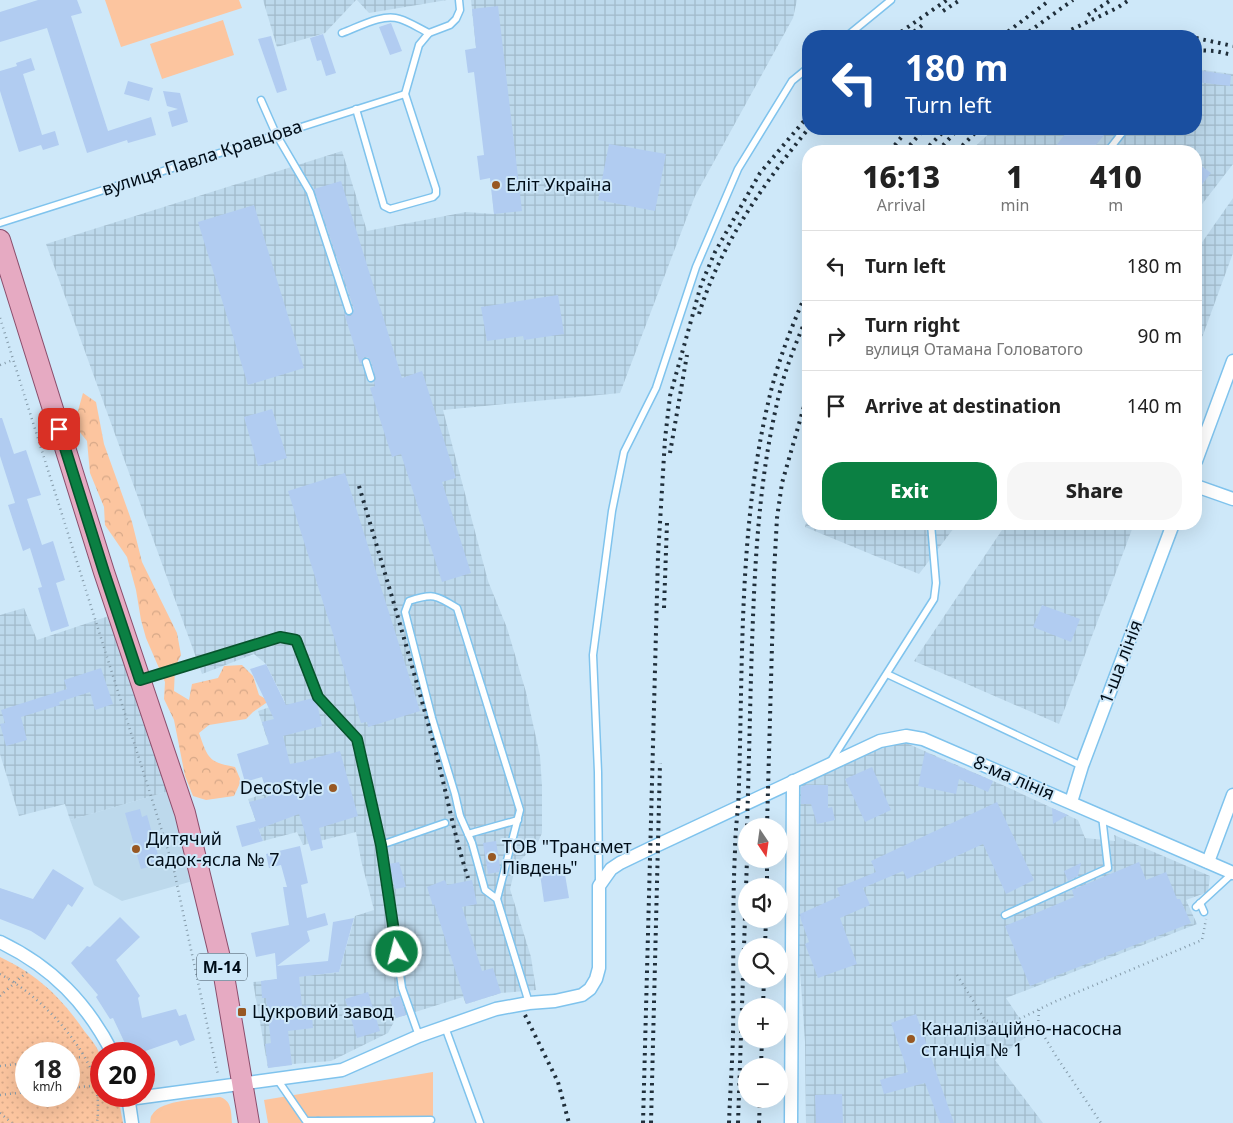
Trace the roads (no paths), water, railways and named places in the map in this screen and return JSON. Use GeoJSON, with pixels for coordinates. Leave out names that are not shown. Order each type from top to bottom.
{"type":"FeatureCollection","features":[{"type":"Feature","properties":{"kind":"main road","name":"М-14"},"geometry":{"type":"LineString","coordinates":[[0,240],[104,572],[185,812],[223,970],[249,1123]]}},
{"type":"Feature","properties":{"kind":"street"},"geometry":{"type":"LineString","coordinates":[[1202,445],[1233,361]]}},
{"type":"Feature","properties":{"kind":"street"},"geometry":{"type":"LineString","coordinates":[[1202,488],[1233,499]]}},
{"type":"Feature","properties":{"kind":"street","name":"1-ша лінія"},"geometry":{"type":"LineString","coordinates":[[1070,802],[1171,530]]}},
{"type":"Feature","properties":{"kind":"street","name":"8-ма лінія"},"geometry":{"type":"LineString","coordinates":[[599,886],[611,869],[620,863],[880,741],[906,736],[923,739],[1233,873]]}},
{"type":"Feature","properties":{"kind":"street"},"geometry":{"type":"LineString","coordinates":[[791,1123],[793,781]]}},
{"type":"Feature","properties":{"kind":"street"},"geometry":{"type":"LineString","coordinates":[[1208,862],[1233,795]]}},
{"type":"Feature","properties":{"kind":"street"},"geometry":{"type":"LineString","coordinates":[[155,1094],[342,1070],[419,1036],[496,1009],[529,1003],[555,1001],[582,995],[590,989],[596,979],[599,968],[599,886]]}},
{"type":"Feature","properties":{"kind":"street"},"geometry":{"type":"LineString","coordinates":[[0,942],[38,963],[64,985],[96,1022],[107,1042]]}},
{"type":"Feature","properties":{"kind":"street"},"geometry":{"type":"LineString","coordinates":[[130,1107],[132,1123]]}},
{"type":"Feature","properties":{"kind":"lane"},"geometry":{"type":"LineString","coordinates":[[356,109],[384,206],[390,209],[433,197],[436,194],[436,189],[405,94],[418,45],[429,33],[450,25],[460,10],[459,0]]}},
{"type":"Feature","properties":{"kind":"lane"},"geometry":{"type":"LineString","coordinates":[[854,30],[892,0]]}},
{"type":"Feature","properties":{"kind":"lane"},"geometry":{"type":"LineString","coordinates":[[342,33],[380,19],[389,18],[401,19],[429,33]]}},
{"type":"Feature","properties":{"kind":"lane"},"geometry":{"type":"LineString","coordinates":[[599,886],[598,772],[593,655],[612,511],[624,452],[656,388],[696,267],[738,170],[792,80],[802,72]]}},
{"type":"Feature","properties":{"kind":"lane","name":"вулиця Павла Кравцова"},"geometry":{"type":"LineString","coordinates":[[0,223],[405,94]]}},
{"type":"Feature","properties":{"kind":"lane"},"geometry":{"type":"LineString","coordinates":[[261,100],[276,134],[310,192],[349,311]]}},
{"type":"Feature","properties":{"kind":"lane"},"geometry":{"type":"LineString","coordinates":[[1113,145],[1120,135]]}},
{"type":"Feature","properties":{"kind":"lane"},"geometry":{"type":"LineString","coordinates":[[366,362],[371,378]]}},
{"type":"Feature","properties":{"kind":"lane"},"geometry":{"type":"LineString","coordinates":[[829,764],[934,599],[936,583],[932,530]]}},
{"type":"Feature","properties":{"kind":"lane"},"geometry":{"type":"LineString","coordinates":[[497,898],[485,890],[472,843],[460,816],[456,794],[432,718],[405,612],[409,601],[426,596],[439,597],[457,608],[520,810],[497,898],[529,1003]]}},
{"type":"Feature","properties":{"kind":"lane"},"geometry":{"type":"LineString","coordinates":[[140,680],[280,637],[296,640],[318,697],[357,739],[381,845],[402,988],[419,1036]]}},
{"type":"Feature","properties":{"kind":"lane"},"geometry":{"type":"LineString","coordinates":[[887,674],[1082,766]]}},
{"type":"Feature","properties":{"kind":"lane"},"geometry":{"type":"LineString","coordinates":[[1005,915],[1108,868],[1102,816]]}},
{"type":"Feature","properties":{"kind":"lane"},"geometry":{"type":"LineString","coordinates":[[468,834],[518,820]]}},
{"type":"Feature","properties":{"kind":"lane"},"geometry":{"type":"LineString","coordinates":[[381,845],[445,823]]}},
{"type":"Feature","properties":{"kind":"lane"},"geometry":{"type":"LineString","coordinates":[[1204,912],[1198,905],[1233,873]]}},
{"type":"Feature","properties":{"kind":"lane"},"geometry":{"type":"LineString","coordinates":[[445,1027],[480,1123]]}},
{"type":"Feature","properties":{"kind":"lane"},"geometry":{"type":"LineString","coordinates":[[277,1079],[306,1121],[431,1120]]}},
{"type":"Feature","properties":{"kind":"railway"},"geometry":{"type":"LineString","coordinates":[[904,30],[947,0]]}},
{"type":"Feature","properties":{"kind":"railway"},"geometry":{"type":"LineString","coordinates":[[943,11],[960,0]]}},
{"type":"Feature","properties":{"kind":"railway"},"geometry":{"type":"LineString","coordinates":[[1010,30],[1050,0]]}},
{"type":"Feature","properties":{"kind":"railway"},"geometry":{"type":"LineString","coordinates":[[1031,30],[1073,0]]}},
{"type":"Feature","properties":{"kind":"railway"},"geometry":{"type":"LineString","coordinates":[[1088,15],[1111,0]]}},
{"type":"Feature","properties":{"kind":"railway"},"geometry":{"type":"LineString","coordinates":[[1071,30],[1117,8],[1129,0]]}},
{"type":"Feature","properties":{"kind":"railway"},"geometry":{"type":"LineString","coordinates":[[916,30],[924,24]]}},
{"type":"Feature","properties":{"kind":"railway"},"geometry":{"type":"LineString","coordinates":[[1202,39],[1233,46]]}},
{"type":"Feature","properties":{"kind":"railway"},"geometry":{"type":"LineString","coordinates":[[1202,50],[1233,55]]}},
{"type":"Feature","properties":{"kind":"railway"},"geometry":{"type":"LineString","coordinates":[[643,1123],[658,556],[665,439],[670,396],[701,285],[715,252],[760,173],[802,123]]}},
{"type":"Feature","properties":{"kind":"railway"},"geometry":{"type":"LineString","coordinates":[[699,314],[708,288],[731,239],[760,193],[804,135]]}},
{"type":"Feature","properties":{"kind":"railway"},"geometry":{"type":"LineString","coordinates":[[895,145],[903,135]]}},
{"type":"Feature","properties":{"kind":"railway"},"geometry":{"type":"LineString","coordinates":[[910,145],[919,135]]}},
{"type":"Feature","properties":{"kind":"railway"},"geometry":{"type":"LineString","coordinates":[[930,145],[940,135]]}},
{"type":"Feature","properties":{"kind":"railway"},"geometry":{"type":"LineString","coordinates":[[943,145],[953,135]]}},
{"type":"Feature","properties":{"kind":"railway"},"geometry":{"type":"LineString","coordinates":[[963,145],[973,135]]}},
{"type":"Feature","properties":{"kind":"railway"},"geometry":{"type":"LineString","coordinates":[[729,1123],[733,1038],[734,874],[739,792],[742,638],[747,542],[759,446],[769,399],[786,342],[802,303]]}},
{"type":"Feature","properties":{"kind":"railway"},"geometry":{"type":"LineString","coordinates":[[747,818],[753,612],[759,517],[767,454],[780,391],[789,361],[802,329]]}},
{"type":"Feature","properties":{"kind":"railway"},"geometry":{"type":"LineString","coordinates":[[670,453],[687,355]]}},
{"type":"Feature","properties":{"kind":"railway"},"geometry":{"type":"LineString","coordinates":[[767,818],[777,518],[782,483],[802,413]]}},
{"type":"Feature","properties":{"kind":"railway"},"geometry":{"type":"LineString","coordinates":[[359,486],[437,755],[468,878]]}},
{"type":"Feature","properties":{"kind":"railway"},"geometry":{"type":"LineString","coordinates":[[664,608],[667,523]]}},
{"type":"Feature","properties":{"kind":"railway"},"geometry":{"type":"LineString","coordinates":[[651,1123],[660,763]]}},
{"type":"Feature","properties":{"kind":"railway"},"geometry":{"type":"LineString","coordinates":[[738,1123],[747,868]]}},
{"type":"Feature","properties":{"kind":"railway"},"geometry":{"type":"LineString","coordinates":[[767,868],[767,878]]}},
{"type":"Feature","properties":{"kind":"railway"},"geometry":{"type":"LineString","coordinates":[[765,938],[766,928]]}},
{"type":"Feature","properties":{"kind":"railway"},"geometry":{"type":"LineString","coordinates":[[763,998],[764,988]]}},
{"type":"Feature","properties":{"kind":"railway"},"geometry":{"type":"LineString","coordinates":[[525,1015],[558,1082],[569,1123]]}},
{"type":"Feature","properties":{"kind":"railway"},"geometry":{"type":"LineString","coordinates":[[761,1058],[762,1048]]}},
{"type":"Feature","properties":{"kind":"railway"},"geometry":{"type":"LineString","coordinates":[[759,1123],[760,1108]]}},
{"type":"Feature","properties":{"kind":"place","name":"Еліт Україна"},"geometry":{"type":"Point","coordinates":[496,185]}},
{"type":"Feature","properties":{"kind":"place","name":"DecoStyle"},"geometry":{"type":"Point","coordinates":[333,788]}},
{"type":"Feature","properties":{"kind":"place","name":"Дитячий садок-ясла № 7"},"geometry":{"type":"Point","coordinates":[136,849]}},
{"type":"Feature","properties":{"kind":"place","name":"ТОВ \"Трансмет Південь\""},"geometry":{"type":"Point","coordinates":[492,857]}},
{"type":"Feature","properties":{"kind":"place","name":"Цукровий завод"},"geometry":{"type":"Point","coordinates":[242,1012]}},
{"type":"Feature","properties":{"kind":"place","name":"Каналізаційно-насосна станція № 1"},"geometry":{"type":"Point","coordinates":[911,1039]}}]}
